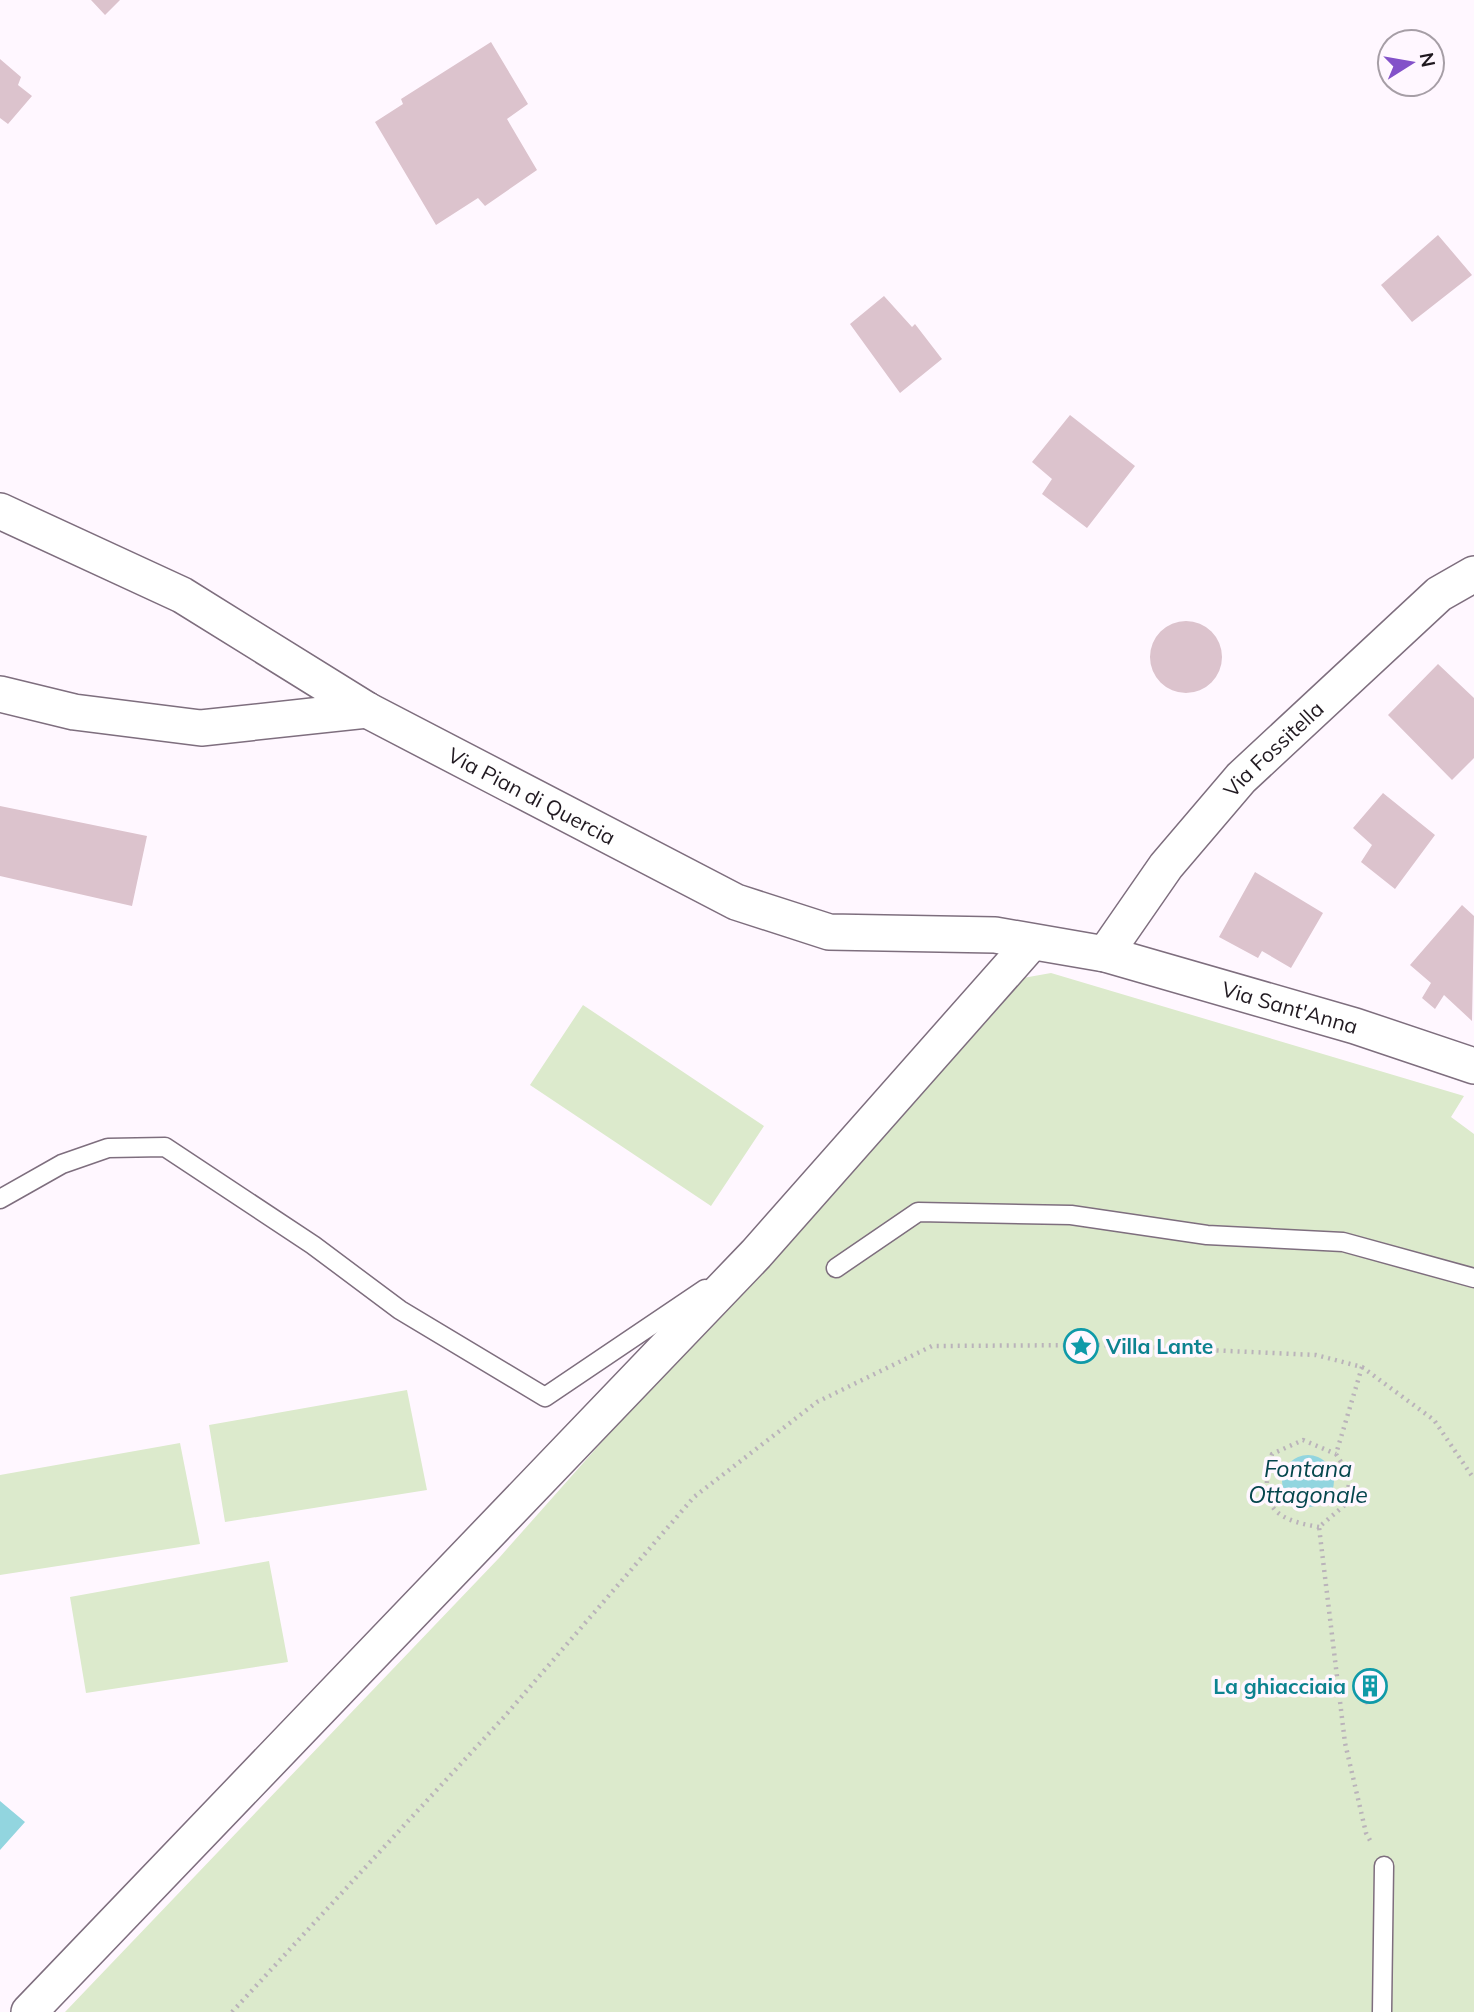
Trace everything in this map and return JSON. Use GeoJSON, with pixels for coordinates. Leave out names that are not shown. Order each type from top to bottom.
{"type":"FeatureCollection","features":[{"type":"Feature","properties":{"kind":"street","name":"Via Pian di Quercia"},"geometry":{"type":"LineString","coordinates":[[0,511],[182,595],[367,710],[736,902],[829,932],[995,934],[1031,943],[1105,954]]}},
{"type":"Feature","properties":{"kind":"street","name":"Via Fossitella"},"geometry":{"type":"LineString","coordinates":[[1105,954],[1166,866],[1241,778],[1438,594],[1474,574]]}},
{"type":"Feature","properties":{"kind":"street"},"geometry":{"type":"LineString","coordinates":[[0,694],[74,712],[201,728],[367,710]]}},
{"type":"Feature","properties":{"kind":"street"},"geometry":{"type":"LineString","coordinates":[[29,2012],[756,1254],[1031,943]]}},
{"type":"Feature","properties":{"kind":"street","name":"Via Sant'Anna"},"geometry":{"type":"LineString","coordinates":[[1105,954],[1355,1026],[1474,1066]]}},
{"type":"Feature","properties":{"kind":"lane"},"geometry":{"type":"LineString","coordinates":[[0,1199],[62,1164],[108,1147],[165,1147],[313,1245],[400,1310],[545,1398],[756,1254]]}},
{"type":"Feature","properties":{"kind":"lane"},"geometry":{"type":"LineString","coordinates":[[836,1268],[918,1212],[932,1212],[1071,1215],[1207,1235],[1343,1242],[1474,1278]]}},
{"type":"Feature","properties":{"kind":"lane"},"geometry":{"type":"LineString","coordinates":[[1382,2012],[1384,1866]]}},
{"type":"Feature","properties":{"kind":"path"},"geometry":{"type":"LineString","coordinates":[[232,2012],[504,1717],[694,1497],[817,1402],[932,1346],[1099,1345],[1316,1354],[1362,1367],[1434,1420],[1474,1479]]}},
{"type":"Feature","properties":{"kind":"path"},"geometry":{"type":"LineString","coordinates":[[1336,1454],[1362,1367]]}},
{"type":"Feature","properties":{"kind":"path"},"geometry":{"type":"LineString","coordinates":[[1303,1440],[1336,1454],[1350,1476],[1346,1504],[1319,1527],[1291,1522],[1272,1508],[1264,1483],[1272,1454],[1303,1440]]}},
{"type":"Feature","properties":{"kind":"path"},"geometry":{"type":"LineString","coordinates":[[1319,1527],[1345,1743],[1366,1833],[1384,1866]]}},
{"type":"Feature","properties":{"kind":"green space","name":"Villa Lante"},"geometry":{"type":"Polygon","coordinates":[[[1051,973],[1464,1096],[1451,1117],[1474,1134],[1474,2012],[65,2012],[499,1558],[1011,980],[1051,973]]]}},
{"type":"Feature","properties":{"kind":"green space"},"geometry":{"type":"Polygon","coordinates":[[[583,1005],[764,1126],[711,1206],[530,1085],[583,1005]]]}},
{"type":"Feature","properties":{"kind":"green space"},"geometry":{"type":"Polygon","coordinates":[[[407,1390],[427,1490],[225,1522],[209,1425],[407,1390]]]}},
{"type":"Feature","properties":{"kind":"green space"},"geometry":{"type":"Polygon","coordinates":[[[180,1443],[200,1544],[0,1575],[0,1475],[180,1443]]]}},
{"type":"Feature","properties":{"kind":"green space"},"geometry":{"type":"Polygon","coordinates":[[[269,1561],[288,1662],[86,1693],[70,1597],[269,1561]]]}},
{"type":"Feature","properties":{"kind":"water","name":"Fontana Ottagonale"},"geometry":{"type":"Polygon","coordinates":[[[1308,1455],[1318,1457],[1326,1463],[1332,1471],[1332,1491],[1326,1499],[1318,1505],[1308,1507],[1298,1505],[1290,1499],[1284,1491],[1282,1481],[1284,1471],[1290,1463],[1298,1457],[1308,1455]]]}},
{"type":"Feature","properties":{"kind":"water"},"geometry":{"type":"Polygon","coordinates":[[[0,1801],[25,1822],[0,1850],[0,1801]]]}},
{"type":"Feature","properties":{"kind":"building"},"geometry":{"type":"Polygon","coordinates":[[[91,0],[120,0],[105,15],[91,0]]]}},
{"type":"Feature","properties":{"kind":"building"},"geometry":{"type":"Polygon","coordinates":[[[491,42],[528,104],[507,119],[537,170],[485,206],[478,198],[436,225],[375,122],[403,104],[401,99],[491,42]]]}},
{"type":"Feature","properties":{"kind":"building"},"geometry":{"type":"Polygon","coordinates":[[[0,59],[21,77],[18,85],[32,96],[8,124],[0,118],[0,59]]]}},
{"type":"Feature","properties":{"kind":"building"},"geometry":{"type":"Polygon","coordinates":[[[1438,235],[1472,275],[1412,322],[1381,285],[1438,235]]]}},
{"type":"Feature","properties":{"kind":"building"},"geometry":{"type":"Polygon","coordinates":[[[884,296],[912,327],[915,324],[942,359],[900,393],[850,324],[884,296]]]}},
{"type":"Feature","properties":{"kind":"building"},"geometry":{"type":"Polygon","coordinates":[[[1070,415],[1135,466],[1087,528],[1042,494],[1052,479],[1032,462],[1070,415]]]}},
{"type":"Feature","properties":{"kind":"building"},"geometry":{"type":"Polygon","coordinates":[[[1186,621],[1206,627],[1216,637],[1222,657],[1216,677],[1206,687],[1186,693],[1166,687],[1156,677],[1150,657],[1156,637],[1166,627],[1186,621]]]}},
{"type":"Feature","properties":{"kind":"building"},"geometry":{"type":"Polygon","coordinates":[[[1438,664],[1474,698],[1474,758],[1452,780],[1388,715],[1438,664]]]}},
{"type":"Feature","properties":{"kind":"building"},"geometry":{"type":"Polygon","coordinates":[[[1383,793],[1435,835],[1395,889],[1361,862],[1372,845],[1353,828],[1383,793]]]}},
{"type":"Feature","properties":{"kind":"building"},"geometry":{"type":"Polygon","coordinates":[[[0,806],[147,836],[132,906],[0,876],[0,806]]]}},
{"type":"Feature","properties":{"kind":"building"},"geometry":{"type":"Polygon","coordinates":[[[1255,872],[1323,913],[1291,968],[1262,951],[1258,958],[1219,937],[1255,872]]]}},
{"type":"Feature","properties":{"kind":"building"},"geometry":{"type":"Polygon","coordinates":[[[1462,905],[1474,916],[1472,1021],[1444,995],[1435,1009],[1422,998],[1431,983],[1410,965],[1462,905]]]}},
{"type":"Feature","properties":{"kind":"building","name":"La ghiacciaia"},"geometry":{"type":"Polygon","coordinates":[[[1374,1669],[1388,1681],[1383,1699],[1366,1705],[1353,1692],[1357,1674],[1374,1669]]]}},
{"type":"Feature","properties":{"kind":"place","name":"Villa Lante"},"geometry":{"type":"Point","coordinates":[1081,1346]}},
{"type":"Feature","properties":{"kind":"place","name":"La ghiacciaia"},"geometry":{"type":"Point","coordinates":[1370,1686]}}]}
